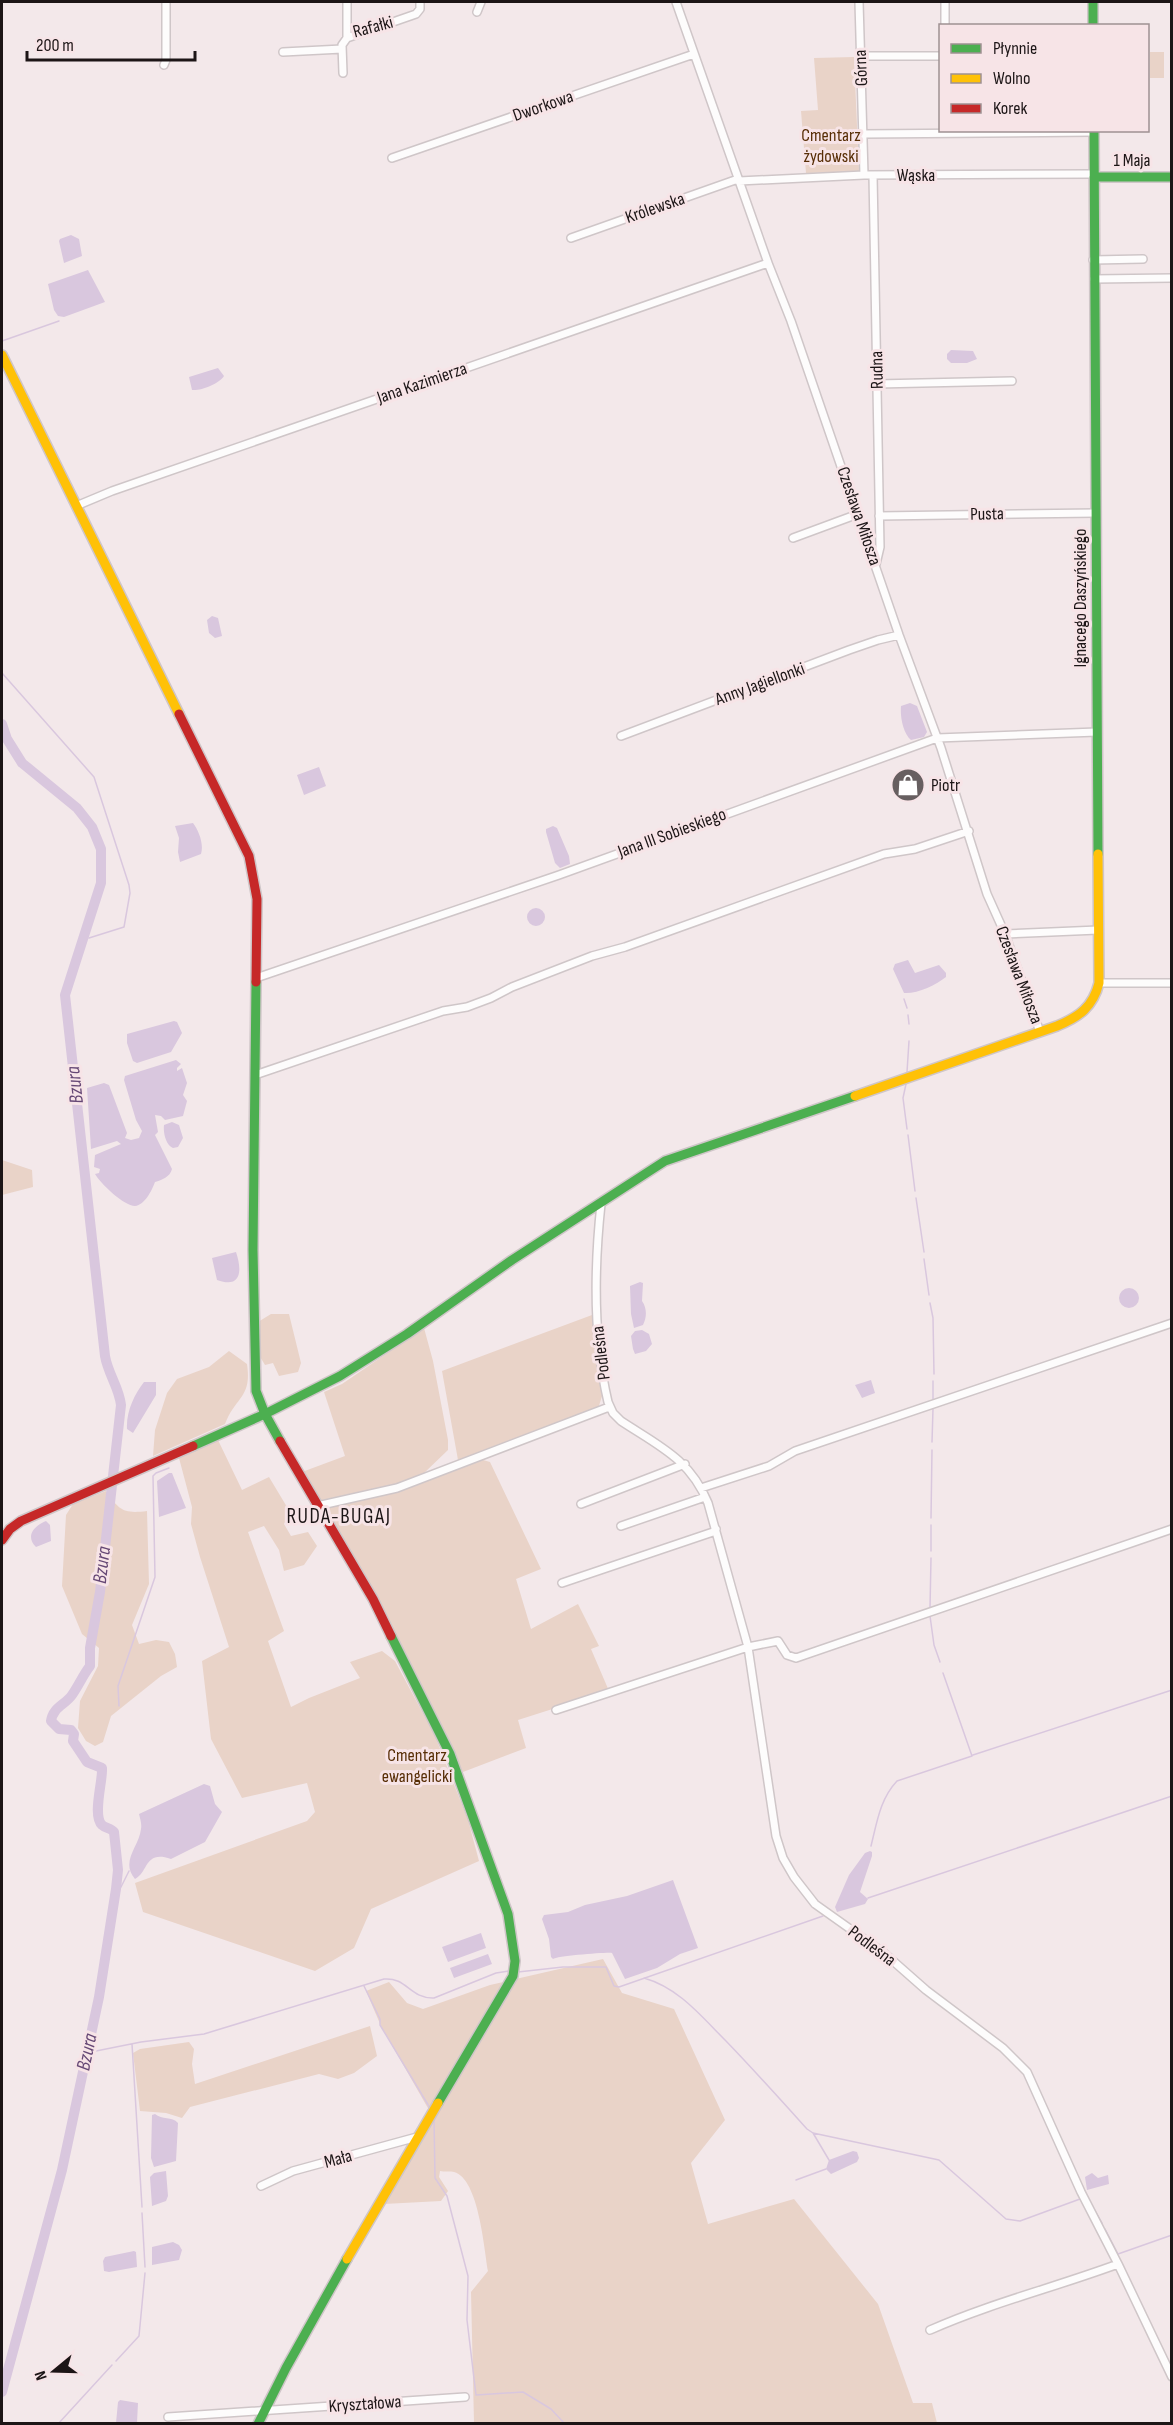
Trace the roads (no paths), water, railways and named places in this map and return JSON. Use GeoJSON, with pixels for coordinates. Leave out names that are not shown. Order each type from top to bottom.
{"type":"FeatureCollection","features":[{"type":"Feature","properties":{"kind":"street"},"geometry":{"type":"LineString","coordinates":[[164,65],[166,60],[166,2]]}},
{"type":"Feature","properties":{"kind":"street","name":"Rafałki"},"geometry":{"type":"LineString","coordinates":[[347,2],[346,38],[416,14],[420,9],[420,2]]}},
{"type":"Feature","properties":{"kind":"street"},"geometry":{"type":"LineString","coordinates":[[477,12],[481,2]]}},
{"type":"Feature","properties":{"kind":"street","name":"Czesława Miłosza"},"geometry":{"type":"LineString","coordinates":[[676,2],[768,263],[788,310],[899,635],[969,831],[987,894],[1005,934],[1040,1032]]}},
{"type":"Feature","properties":{"kind":"street","name":"Górna"},"geometry":{"type":"LineString","coordinates":[[859,2],[863,134]]}},
{"type":"Feature","properties":{"kind":"street"},"geometry":{"type":"LineString","coordinates":[[945,2],[945,24]]}},
{"type":"Feature","properties":{"kind":"street"},"geometry":{"type":"LineString","coordinates":[[1093,2],[1093,24]]}},
{"type":"Feature","properties":{"kind":"street"},"geometry":{"type":"LineString","coordinates":[[343,74],[342,49],[343,40],[346,38]]}},
{"type":"Feature","properties":{"kind":"street"},"geometry":{"type":"LineString","coordinates":[[283,52],[342,49]]}},
{"type":"Feature","properties":{"kind":"street","name":"Dworkowa"},"geometry":{"type":"LineString","coordinates":[[392,158],[694,54]]}},
{"type":"Feature","properties":{"kind":"street"},"geometry":{"type":"LineString","coordinates":[[861,56],[939,56]]}},
{"type":"Feature","properties":{"kind":"street"},"geometry":{"type":"LineString","coordinates":[[864,175],[863,134],[1017,132]]}},
{"type":"Feature","properties":{"kind":"street","name":"Ignacego Daszyńskiego"},"geometry":{"type":"LineString","coordinates":[[6,1526],[103,1486],[321,1387],[366,1361],[512,1260],[601,1204],[655,1166],[674,1157],[1040,1032],[1082,1015],[1093,1003],[1099,983],[1094,132]]}},
{"type":"Feature","properties":{"kind":"street","name":"Wąska"},"geometry":{"type":"LineString","coordinates":[[739,180],[864,175],[1094,175]]}},
{"type":"Feature","properties":{"kind":"street","name":"Rudna"},"geometry":{"type":"LineString","coordinates":[[873,175],[880,547],[876,564]]}},
{"type":"Feature","properties":{"kind":"street","name":"1 Maja"},"geometry":{"type":"LineString","coordinates":[[1094,175],[1172,177]]}},
{"type":"Feature","properties":{"kind":"street","name":"Królewska"},"geometry":{"type":"LineString","coordinates":[[571,238],[739,180]]}},
{"type":"Feature","properties":{"kind":"street"},"geometry":{"type":"LineString","coordinates":[[1093,260],[1143,259]]}},
{"type":"Feature","properties":{"kind":"street","name":"Jana Kazimierza"},"geometry":{"type":"LineString","coordinates":[[76,507],[112,490],[768,263]]}},
{"type":"Feature","properties":{"kind":"street"},"geometry":{"type":"LineString","coordinates":[[1094,279],[1172,278]]}},
{"type":"Feature","properties":{"kind":"street"},"geometry":{"type":"LineString","coordinates":[[2,355],[249,856],[257,899],[255,1075],[255,1380],[257,1397],[317,1506],[373,1599],[450,1754],[505,1904],[513,1943],[513,1976],[417,2137],[286,2368],[258,2424]]}},
{"type":"Feature","properties":{"kind":"street"},"geometry":{"type":"LineString","coordinates":[[877,384],[1012,381]]}},
{"type":"Feature","properties":{"kind":"street","name":"Pusta"},"geometry":{"type":"LineString","coordinates":[[879,516],[1096,513]]}},
{"type":"Feature","properties":{"kind":"street"},"geometry":{"type":"LineString","coordinates":[[793,538],[858,514]]}},
{"type":"Feature","properties":{"kind":"street","name":"Anny Jagiellonki"},"geometry":{"type":"LineString","coordinates":[[621,736],[878,639],[899,635]]}},
{"type":"Feature","properties":{"kind":"street","name":"Jana III Sobieskiego"},"geometry":{"type":"LineString","coordinates":[[256,978],[559,875],[937,738],[1097,732]]}},
{"type":"Feature","properties":{"kind":"street"},"geometry":{"type":"LineString","coordinates":[[255,1075],[443,1011],[467,1007],[592,956],[625,947],[884,854],[915,849],[969,831]]}},
{"type":"Feature","properties":{"kind":"street"},"geometry":{"type":"LineString","coordinates":[[1005,934],[1098,930]]}},
{"type":"Feature","properties":{"kind":"street"},"geometry":{"type":"LineString","coordinates":[[1099,983],[1126,985],[1172,983]]}},
{"type":"Feature","properties":{"kind":"street","name":"Podleśna"},"geometry":{"type":"LineString","coordinates":[[601,1204],[595,1269],[596,1307],[609,1407],[621,1421],[685,1464],[705,1497],[748,1647],[776,1836],[783,1858],[794,1877],[815,1904],[884,1953],[926,1990],[1020,2064],[1030,2078],[1081,2192],[1172,2377]]}},
{"type":"Feature","properties":{"kind":"street"},"geometry":{"type":"LineString","coordinates":[[701,1488],[769,1466],[795,1451],[1172,1323]]}},
{"type":"Feature","properties":{"kind":"street"},"geometry":{"type":"LineString","coordinates":[[317,1506],[397,1488],[609,1407]]}},
{"type":"Feature","properties":{"kind":"street"},"geometry":{"type":"LineString","coordinates":[[581,1504],[685,1464]]}},
{"type":"Feature","properties":{"kind":"street"},"geometry":{"type":"LineString","coordinates":[[621,1527],[705,1497]]}},
{"type":"Feature","properties":{"kind":"street"},"geometry":{"type":"LineString","coordinates":[[2,1540],[6,1526]]}},
{"type":"Feature","properties":{"kind":"street"},"geometry":{"type":"LineString","coordinates":[[562,1583],[716,1529]]}},
{"type":"Feature","properties":{"kind":"street"},"geometry":{"type":"LineString","coordinates":[[556,1710],[748,1647],[778,1641],[787,1655],[796,1658],[1172,1529]]}},
{"type":"Feature","properties":{"kind":"street","name":"Mała"},"geometry":{"type":"LineString","coordinates":[[261,2186],[293,2170],[417,2137]]}},
{"type":"Feature","properties":{"kind":"street"},"geometry":{"type":"LineString","coordinates":[[930,2331],[956,2319],[1118,2264]]}},
{"type":"Feature","properties":{"kind":"street","name":"Kryształowa"},"geometry":{"type":"LineString","coordinates":[[168,2417],[465,2397]]}},
{"type":"Feature","properties":{"kind":"waterway"},"geometry":{"type":"LineString","coordinates":[[2,341],[59,321]]}},
{"type":"Feature","properties":{"kind":"waterway"},"geometry":{"type":"LineString","coordinates":[[2,673],[94,777],[130,893],[124,927],[89,938]]}},
{"type":"Feature","properties":{"kind":"waterway","name":"Bzura"},"geometry":{"type":"LineString","coordinates":[[2,724],[7,739],[22,763],[77,808],[92,827],[101,849],[101,883],[65,995],[105,1356],[121,1405],[100,1592],[90,1648],[90,1666],[72,1695],[54,1712],[51,1721],[59,1729],[71,1730],[74,1734],[73,1741],[87,1762],[102,1768],[98,1814],[102,1825],[114,1832],[118,1870],[116,1889],[99,1997],[62,2170],[2,2392]]}},
{"type":"Feature","properties":{"kind":"waterway"},"geometry":{"type":"LineString","coordinates":[[904,999],[907,1008]]}},
{"type":"Feature","properties":{"kind":"waterway"},"geometry":{"type":"LineString","coordinates":[[908,1015],[909,1024]]}},
{"type":"Feature","properties":{"kind":"waterway"},"geometry":{"type":"LineString","coordinates":[[907,1072],[909,1041]]}},
{"type":"Feature","properties":{"kind":"waterway"},"geometry":{"type":"LineString","coordinates":[[906,1084],[903,1098],[907,1129]]}},
{"type":"Feature","properties":{"kind":"waterway"},"geometry":{"type":"LineString","coordinates":[[908,1135],[915,1191]]}},
{"type":"Feature","properties":{"kind":"waterway"},"geometry":{"type":"LineString","coordinates":[[916,1198],[924,1252]]}},
{"type":"Feature","properties":{"kind":"waterway"},"geometry":{"type":"LineString","coordinates":[[924,1259],[929,1295]]}},
{"type":"Feature","properties":{"kind":"waterway"},"geometry":{"type":"LineString","coordinates":[[930,1303],[933,1318],[934,1374]]}},
{"type":"Feature","properties":{"kind":"waterway"},"geometry":{"type":"LineString","coordinates":[[933,1381],[933,1401]]}},
{"type":"Feature","properties":{"kind":"waterway"},"geometry":{"type":"LineString","coordinates":[[932,1442],[933,1409]]}},
{"type":"Feature","properties":{"kind":"waterway"},"geometry":{"type":"LineString","coordinates":[[931,1518],[932,1450]]}},
{"type":"Feature","properties":{"kind":"waterway"},"geometry":{"type":"LineString","coordinates":[[119,1706],[118,1686],[155,1577],[153,1476],[169,1468]]}},
{"type":"Feature","properties":{"kind":"waterway"},"geometry":{"type":"LineString","coordinates":[[931,1525],[931,1551]]}},
{"type":"Feature","properties":{"kind":"waterway"},"geometry":{"type":"LineString","coordinates":[[930,1608],[931,1558]]}},
{"type":"Feature","properties":{"kind":"waterway"},"geometry":{"type":"LineString","coordinates":[[930,1616],[934,1645],[940,1662]]}},
{"type":"Feature","properties":{"kind":"waterway"},"geometry":{"type":"LineString","coordinates":[[871,1846],[883,1803],[897,1781],[972,1756],[943,1673]]}},
{"type":"Feature","properties":{"kind":"waterway"},"geometry":{"type":"LineString","coordinates":[[973,1755],[1172,1690]]}},
{"type":"Feature","properties":{"kind":"waterway"},"geometry":{"type":"LineString","coordinates":[[868,1898],[1172,1796]]}},
{"type":"Feature","properties":{"kind":"waterway"},"geometry":{"type":"LineString","coordinates":[[116,1889],[121,1887],[129,1871]]}},
{"type":"Feature","properties":{"kind":"waterway"},"geometry":{"type":"LineString","coordinates":[[518,1972],[563,1967],[606,1967],[614,1986],[619,1987],[823,1916]]}},
{"type":"Feature","properties":{"kind":"waterway"},"geometry":{"type":"LineString","coordinates":[[86,2053],[141,2042],[204,2034],[384,1979],[398,1981],[419,1995],[434,1998],[496,1973],[509,1971]]}},
{"type":"Feature","properties":{"kind":"waterway"},"geometry":{"type":"LineString","coordinates":[[644,1978],[668,1989],[689,2004],[813,2133],[939,2160],[1006,2219],[1020,2221],[1080,2199]]}},
{"type":"Feature","properties":{"kind":"waterway"},"geometry":{"type":"LineString","coordinates":[[364,1986],[380,2019],[380,2025],[430,2108]]}},
{"type":"Feature","properties":{"kind":"waterway"},"geometry":{"type":"LineString","coordinates":[[132,2044],[142,2207]]}},
{"type":"Feature","properties":{"kind":"waterway"},"geometry":{"type":"LineString","coordinates":[[434,2118],[435,2178],[447,2196],[468,2276],[467,2320],[476,2395],[523,2392],[551,2409],[565,2424]]}},
{"type":"Feature","properties":{"kind":"waterway"},"geometry":{"type":"LineString","coordinates":[[813,2133],[829,2160]]}},
{"type":"Feature","properties":{"kind":"waterway"},"geometry":{"type":"LineString","coordinates":[[796,2180],[826,2169]]}},
{"type":"Feature","properties":{"kind":"waterway"},"geometry":{"type":"LineString","coordinates":[[1087,2197],[1102,2223]]}},
{"type":"Feature","properties":{"kind":"waterway"},"geometry":{"type":"LineString","coordinates":[[142,2213],[145,2267]]}},
{"type":"Feature","properties":{"kind":"waterway"},"geometry":{"type":"LineString","coordinates":[[1105,2229],[1118,2254],[1172,2235]]}},
{"type":"Feature","properties":{"kind":"waterway"},"geometry":{"type":"LineString","coordinates":[[116,2361],[139,2336],[145,2273]]}},
{"type":"Feature","properties":{"kind":"waterway"},"geometry":{"type":"LineString","coordinates":[[58,2424],[112,2365]]}},
{"type":"Feature","properties":{"kind":"place","name":"Piotr"},"geometry":{"type":"Point","coordinates":[908,785]}},
{"type":"Feature","properties":{"kind":"district","name":"RUDA-BUGAJ"},"geometry":{"type":"Point","coordinates":[339,1516]}},
{"type":"Feature","properties":{"kind":"park label","name":"Cmentarz żydowski"},"geometry":{"type":"Point","coordinates":[831,145]}},
{"type":"Feature","properties":{"kind":"park label","name":"Cmentarz ewangelicki"},"geometry":{"type":"Point","coordinates":[417,1765]}}]}
